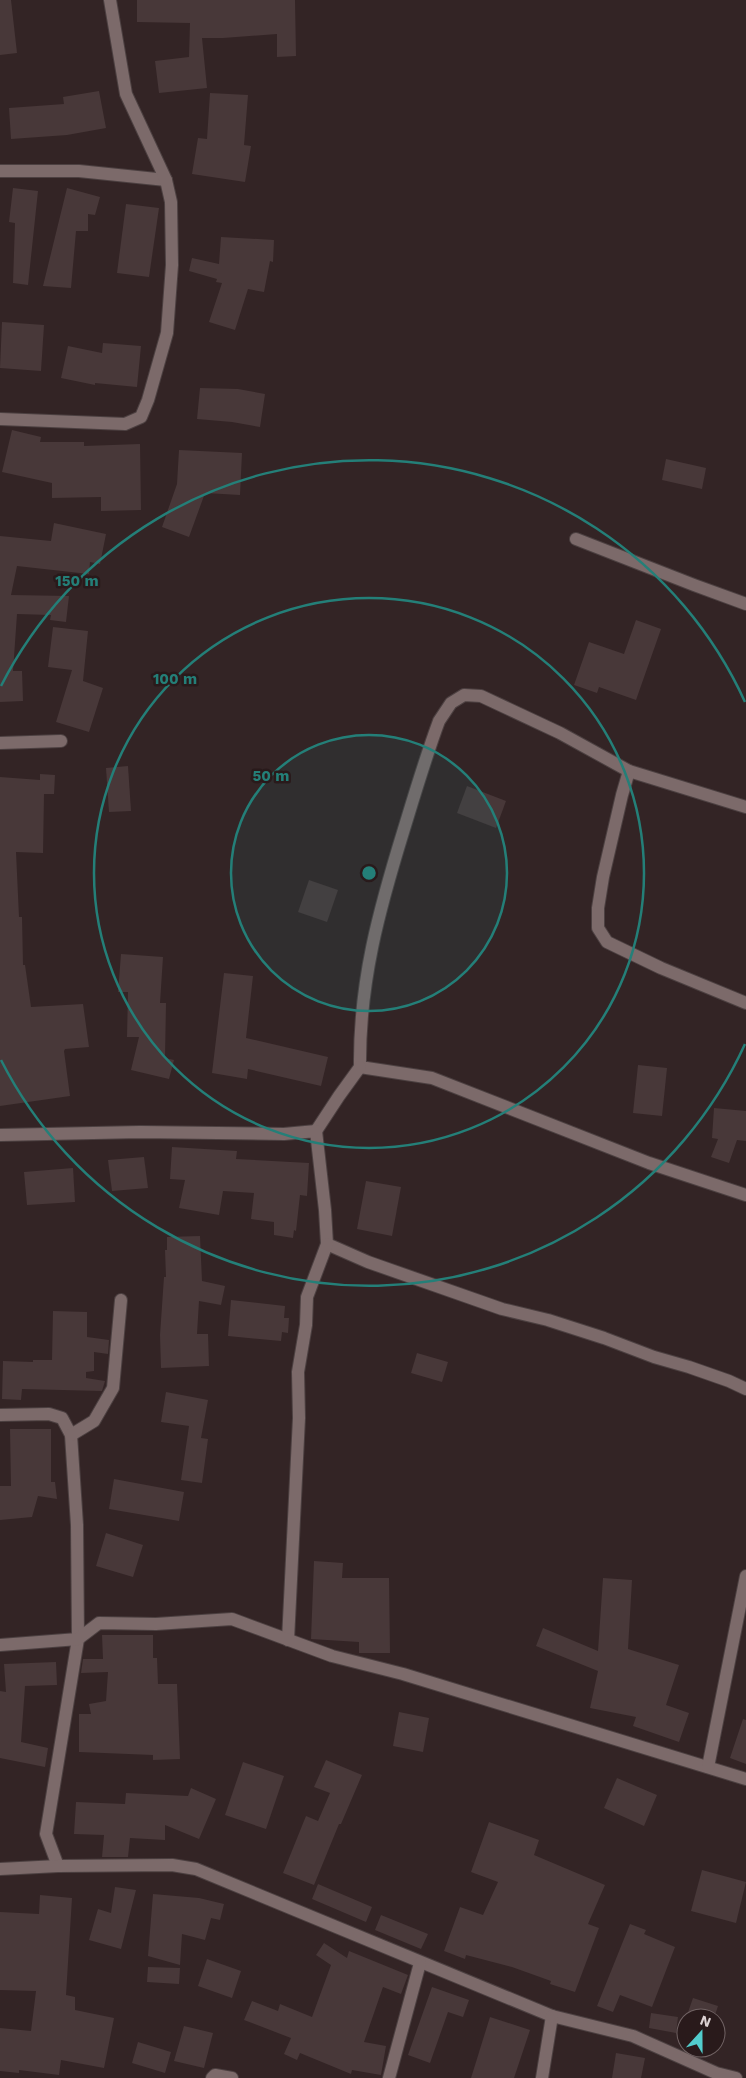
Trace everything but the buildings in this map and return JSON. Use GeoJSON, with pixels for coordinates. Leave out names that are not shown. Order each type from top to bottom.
{"type":"FeatureCollection","features":[{"type":"Feature","properties":{"kind":"street"},"geometry":{"type":"LineString","coordinates":[[0,419],[125,424],[141,417],[148,400],[167,333],[172,265],[170,202],[166,180],[126,94],[110,0]]}},
{"type":"Feature","properties":{"kind":"street"},"geometry":{"type":"LineString","coordinates":[[0,171],[79,171],[166,180]]}},
{"type":"Feature","properties":{"kind":"street"},"geometry":{"type":"LineString","coordinates":[[576,539],[694,586],[746,604]]}},
{"type":"Feature","properties":{"kind":"street"},"geometry":{"type":"LineString","coordinates":[[288,1640],[299,1418],[298,1372],[306,1325],[307,1298],[327,1244],[316,1131],[360,1067],[360,1027],[363,999],[378,917],[439,720],[451,703],[464,695],[481,696],[560,733],[629,771],[746,807]]}},
{"type":"Feature","properties":{"kind":"street"},"geometry":{"type":"LineString","coordinates":[[0,743],[61,741]]}},
{"type":"Feature","properties":{"kind":"street"},"geometry":{"type":"LineString","coordinates":[[629,771],[603,877],[598,908],[598,928],[607,942],[661,968],[746,1003]]}},
{"type":"Feature","properties":{"kind":"street"},"geometry":{"type":"LineString","coordinates":[[360,1067],[432,1078],[649,1163],[746,1194]]}},
{"type":"Feature","properties":{"kind":"street"},"geometry":{"type":"LineString","coordinates":[[0,1135],[140,1132],[284,1134],[316,1131]]}},
{"type":"Feature","properties":{"kind":"street"},"geometry":{"type":"LineString","coordinates":[[327,1244],[368,1262],[502,1309],[548,1320],[604,1338],[654,1357],[689,1366],[746,1389]]}},
{"type":"Feature","properties":{"kind":"street"},"geometry":{"type":"LineString","coordinates":[[71,1435],[94,1421],[113,1388],[120,1300]]}},
{"type":"Feature","properties":{"kind":"street"},"geometry":{"type":"LineString","coordinates":[[0,1415],[49,1414],[62,1418],[71,1435],[77,1525],[78,1640],[46,1834],[58,1866]]}},
{"type":"Feature","properties":{"kind":"street"},"geometry":{"type":"LineString","coordinates":[[708,1767],[746,1576]]}},
{"type":"Feature","properties":{"kind":"street"},"geometry":{"type":"LineString","coordinates":[[0,1645],[78,1640],[99,1624],[156,1624],[232,1619],[332,1656],[403,1674],[746,1779]]}},
{"type":"Feature","properties":{"kind":"street"},"geometry":{"type":"LineString","coordinates":[[0,1869],[58,1866],[172,1865],[196,1869],[552,2016],[633,2036],[716,2073],[736,2078]]}},
{"type":"Feature","properties":{"kind":"street"},"geometry":{"type":"LineString","coordinates":[[389,2078],[420,1963]]}},
{"type":"Feature","properties":{"kind":"street"},"geometry":{"type":"LineString","coordinates":[[542,2078],[552,2016]]}},
{"type":"Feature","properties":{"kind":"street"},"geometry":{"type":"LineString","coordinates":[[212,2078],[216,2075],[232,2078]]}}]}
